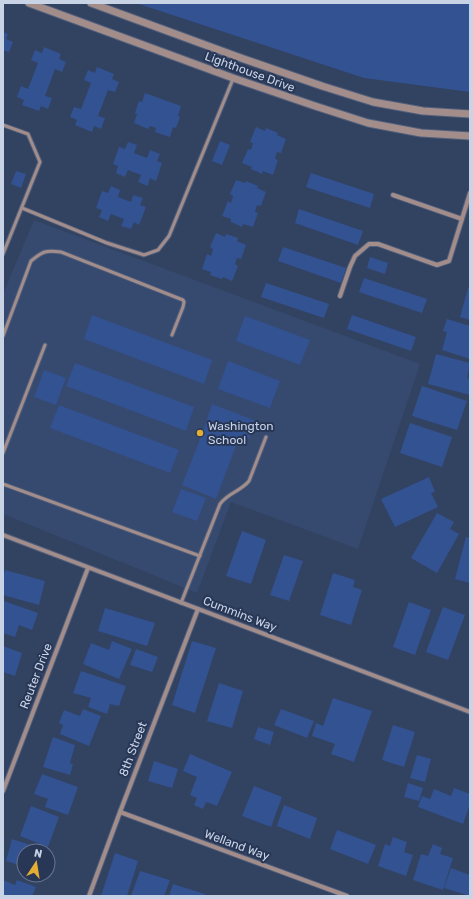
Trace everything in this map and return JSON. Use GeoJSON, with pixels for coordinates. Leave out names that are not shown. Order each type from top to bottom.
{"type":"FeatureCollection","features":[{"type":"Feature","properties":{"kind":"street","name":"Lighthouse Drive"},"geometry":{"type":"LineString","coordinates":[[29,3],[233,78],[368,123],[420,133],[470,136]]}},
{"type":"Feature","properties":{"kind":"street","name":"Lighthouse Drive"},"geometry":{"type":"LineString","coordinates":[[91,3],[322,86],[374,102],[423,111],[470,114]]}},
{"type":"Feature","properties":{"kind":"street"},"geometry":{"type":"LineString","coordinates":[[340,296],[355,256],[369,244],[378,244],[438,265],[449,261],[470,193]]}},
{"type":"Feature","properties":{"kind":"street"},"geometry":{"type":"LineString","coordinates":[[393,195],[462,219]]}},
{"type":"Feature","properties":{"kind":"street","name":"Cummins Way"},"geometry":{"type":"LineString","coordinates":[[3,535],[470,712]]}},
{"type":"Feature","properties":{"kind":"street","name":"Reuter Drive"},"geometry":{"type":"LineString","coordinates":[[3,790],[88,568]]}},
{"type":"Feature","properties":{"kind":"street","name":"8th Street"},"geometry":{"type":"LineString","coordinates":[[89,896],[198,609]]}},
{"type":"Feature","properties":{"kind":"street","name":"Welland Way"},"geometry":{"type":"LineString","coordinates":[[120,812],[347,896]]}},
{"type":"Feature","properties":{"kind":"lane"},"geometry":{"type":"LineString","coordinates":[[22,208],[107,243],[144,254],[158,250],[169,236],[233,78]]}},
{"type":"Feature","properties":{"kind":"lane"},"geometry":{"type":"LineString","coordinates":[[3,125],[28,134],[40,162],[3,254]]}},
{"type":"Feature","properties":{"kind":"lane"},"geometry":{"type":"LineString","coordinates":[[3,336],[31,261],[39,254],[48,250],[61,252],[183,300],[184,308],[172,335]]}},
{"type":"Feature","properties":{"kind":"lane"},"geometry":{"type":"LineString","coordinates":[[3,453],[45,345]]}},
{"type":"Feature","properties":{"kind":"lane"},"geometry":{"type":"LineString","coordinates":[[181,603],[220,504],[230,494],[249,481],[266,437]]}},
{"type":"Feature","properties":{"kind":"lane"},"geometry":{"type":"LineString","coordinates":[[3,484],[200,556]]}},
{"type":"Feature","properties":{"kind":"shaded area","name":"Washington School"},"geometry":{"type":"Polygon","coordinates":[[[34,220],[420,364],[358,549],[231,502],[197,593],[3,514],[3,294],[34,220]]]}},
{"type":"Feature","properties":{"kind":"building"},"geometry":{"type":"Polygon","coordinates":[[[136,3],[470,3],[470,92],[364,78],[136,3]]]}},
{"type":"Feature","properties":{"kind":"building"},"geometry":{"type":"Polygon","coordinates":[[[3,32],[8,34],[6,39],[13,42],[9,52],[3,50],[3,32]]]}},
{"type":"Feature","properties":{"kind":"building"},"geometry":{"type":"Polygon","coordinates":[[[44,47],[61,54],[59,59],[66,62],[62,72],[55,69],[45,96],[52,98],[48,109],[41,106],[39,111],[22,105],[24,100],[17,97],[21,86],[28,89],[38,63],[31,60],[35,50],[42,53],[44,47]]]}},
{"type":"Feature","properties":{"kind":"building"},"geometry":{"type":"Polygon","coordinates":[[[97,67],[114,74],[112,79],[119,82],[115,92],[108,90],[98,116],[105,118],[101,129],[94,126],[92,132],[75,125],[77,120],[70,117],[74,107],[81,109],[91,83],[84,80],[88,70],[95,73],[97,67]]]}},
{"type":"Feature","properties":{"kind":"building"},"geometry":{"type":"Polygon","coordinates":[[[145,93],[181,106],[178,116],[180,117],[176,128],[173,127],[170,137],[155,132],[156,128],[150,126],[148,129],[134,123],[137,114],[135,113],[139,101],[142,102],[145,93]]]}},
{"type":"Feature","properties":{"kind":"building"},"geometry":{"type":"Polygon","coordinates":[[[256,127],[265,131],[266,128],[278,133],[277,135],[286,139],[281,153],[277,152],[275,159],[278,160],[273,175],[263,171],[262,174],[251,169],[252,167],[242,163],[248,149],[251,150],[253,143],[250,142],[256,127]]]}},
{"type":"Feature","properties":{"kind":"building"},"geometry":{"type":"Polygon","coordinates":[[[220,141],[230,145],[222,165],[212,161],[220,141]]]}},
{"type":"Feature","properties":{"kind":"building"},"geometry":{"type":"Polygon","coordinates":[[[128,142],[137,145],[134,153],[147,158],[150,150],[160,154],[157,161],[162,163],[156,181],[150,178],[148,186],[138,182],[141,175],[128,170],[125,177],[116,173],[118,166],[113,164],[119,147],[125,149],[128,142]]]}},
{"type":"Feature","properties":{"kind":"building"},"geometry":{"type":"Polygon","coordinates":[[[16,171],[26,174],[21,188],[11,184],[16,171]]]}},
{"type":"Feature","properties":{"kind":"building"},"geometry":{"type":"Polygon","coordinates":[[[311,173],[374,194],[370,208],[306,187],[311,173]]]}},
{"type":"Feature","properties":{"kind":"building"},"geometry":{"type":"Polygon","coordinates":[[[236,180],[245,183],[246,181],[258,186],[257,188],[266,192],[261,206],[257,205],[255,212],[258,213],[253,227],[243,224],[242,227],[231,222],[231,219],[222,216],[228,201],[231,203],[233,196],[230,194],[236,180]]]}},
{"type":"Feature","properties":{"kind":"building"},"geometry":{"type":"Polygon","coordinates":[[[111,186],[120,190],[118,197],[131,202],[133,195],[143,198],[140,205],[146,207],[139,225],[134,222],[131,229],[121,226],[124,219],[111,214],[108,221],[99,217],[102,210],[96,208],[102,191],[108,193],[111,186]]]}},
{"type":"Feature","properties":{"kind":"building"},"geometry":{"type":"Polygon","coordinates":[[[299,209],[363,231],[358,245],[295,223],[299,209]]]}},
{"type":"Feature","properties":{"kind":"building"},"geometry":{"type":"Polygon","coordinates":[[[216,233],[225,237],[226,234],[238,238],[237,241],[246,245],[241,259],[237,258],[235,264],[238,266],[232,281],[223,277],[222,279],[210,275],[211,272],[202,269],[207,254],[211,256],[213,249],[210,247],[216,233]]]}},
{"type":"Feature","properties":{"kind":"building"},"geometry":{"type":"Polygon","coordinates":[[[283,247],[346,268],[341,283],[278,261],[283,247]]]}},
{"type":"Feature","properties":{"kind":"building"},"geometry":{"type":"Polygon","coordinates":[[[370,257],[388,263],[385,274],[367,268],[370,257]]]}},
{"type":"Feature","properties":{"kind":"building"},"geometry":{"type":"Polygon","coordinates":[[[364,278],[427,299],[422,313],[359,292],[364,278]]]}},
{"type":"Feature","properties":{"kind":"building"},"geometry":{"type":"Polygon","coordinates":[[[266,283],[329,304],[324,318],[261,297],[266,283]]]}},
{"type":"Feature","properties":{"kind":"building"},"geometry":{"type":"Polygon","coordinates":[[[468,288],[470,288],[470,320],[460,317],[468,288]]]}},
{"type":"Feature","properties":{"kind":"building"},"geometry":{"type":"Polygon","coordinates":[[[92,315],[212,360],[204,384],[84,339],[92,315]]]}},
{"type":"Feature","properties":{"kind":"building"},"geometry":{"type":"Polygon","coordinates":[[[352,315],[416,337],[411,351],[347,329],[352,315]]]}},
{"type":"Feature","properties":{"kind":"building"},"geometry":{"type":"Polygon","coordinates":[[[245,316],[310,340],[300,365],[236,341],[245,316]]]}},
{"type":"Feature","properties":{"kind":"building"},"geometry":{"type":"Polygon","coordinates":[[[447,319],[470,326],[470,359],[442,350],[447,332],[443,331],[447,319]]]}},
{"type":"Feature","properties":{"kind":"building"},"geometry":{"type":"Polygon","coordinates":[[[436,354],[470,363],[467,378],[470,379],[470,395],[428,384],[436,354]]]}},
{"type":"Feature","properties":{"kind":"building"},"geometry":{"type":"Polygon","coordinates":[[[228,361],[280,381],[270,408],[218,389],[228,361]]]}},
{"type":"Feature","properties":{"kind":"building"},"geometry":{"type":"Polygon","coordinates":[[[75,363],[194,407],[186,431],[66,386],[75,363]]]}},
{"type":"Feature","properties":{"kind":"building"},"geometry":{"type":"Polygon","coordinates":[[[44,370],[66,378],[56,405],[34,397],[44,370]]]}},
{"type":"Feature","properties":{"kind":"building"},"geometry":{"type":"Polygon","coordinates":[[[422,386],[467,401],[457,430],[412,416],[422,386]]]}},
{"type":"Feature","properties":{"kind":"building"},"geometry":{"type":"Polygon","coordinates":[[[212,404],[256,421],[249,439],[240,435],[216,499],[182,485],[212,404]]]}},
{"type":"Feature","properties":{"kind":"building"},"geometry":{"type":"Polygon","coordinates":[[[59,405],[179,450],[170,473],[50,428],[59,405]]]}},
{"type":"Feature","properties":{"kind":"building"},"geometry":{"type":"Polygon","coordinates":[[[410,423],[452,437],[442,467],[400,453],[410,423]]]}},
{"type":"Feature","properties":{"kind":"building"},"geometry":{"type":"Polygon","coordinates":[[[429,477],[435,492],[431,493],[438,507],[395,527],[381,499],[429,477]]]}},
{"type":"Feature","properties":{"kind":"building"},"geometry":{"type":"Polygon","coordinates":[[[181,489],[206,498],[197,521],[172,512],[181,489]]]}},
{"type":"Feature","properties":{"kind":"building"},"geometry":{"type":"Polygon","coordinates":[[[437,513],[454,522],[450,529],[459,534],[437,573],[411,558],[437,513]]]}},
{"type":"Feature","properties":{"kind":"building"},"geometry":{"type":"Polygon","coordinates":[[[242,531],[266,540],[251,584],[226,576],[242,531]]]}},
{"type":"Feature","properties":{"kind":"building"},"geometry":{"type":"Polygon","coordinates":[[[466,537],[470,538],[470,583],[455,579],[466,537]]]}},
{"type":"Feature","properties":{"kind":"building"},"geometry":{"type":"Polygon","coordinates":[[[284,555],[303,561],[289,601],[270,595],[284,555]]]}},
{"type":"Feature","properties":{"kind":"building"},"geometry":{"type":"Polygon","coordinates":[[[5,570],[45,581],[39,605],[3,595],[3,578],[5,570]]]}},
{"type":"Feature","properties":{"kind":"building"},"geometry":{"type":"Polygon","coordinates":[[[333,573],[355,580],[353,587],[362,590],[351,625],[320,615],[333,573]]]}},
{"type":"Feature","properties":{"kind":"building"},"geometry":{"type":"Polygon","coordinates":[[[4,601],[38,613],[32,630],[19,625],[15,637],[3,633],[4,601]]]}},
{"type":"Feature","properties":{"kind":"building"},"geometry":{"type":"Polygon","coordinates":[[[409,602],[431,610],[415,655],[393,647],[409,602]]]}},
{"type":"Feature","properties":{"kind":"building"},"geometry":{"type":"Polygon","coordinates":[[[443,607],[465,615],[448,660],[426,652],[443,607]]]}},
{"type":"Feature","properties":{"kind":"building"},"geometry":{"type":"Polygon","coordinates":[[[105,608],[155,623],[147,646],[98,631],[105,608]]]}},
{"type":"Feature","properties":{"kind":"building"},"geometry":{"type":"Polygon","coordinates":[[[112,641],[132,649],[119,679],[83,664],[91,643],[109,650],[112,641]]]}},
{"type":"Feature","properties":{"kind":"building"},"geometry":{"type":"Polygon","coordinates":[[[192,641],[216,648],[195,713],[172,705],[192,641]]]}},
{"type":"Feature","properties":{"kind":"building"},"geometry":{"type":"Polygon","coordinates":[[[3,646],[22,653],[15,676],[3,672],[3,646]]]}},
{"type":"Feature","properties":{"kind":"building"},"geometry":{"type":"Polygon","coordinates":[[[136,649],[158,657],[152,672],[130,665],[136,649]]]}},
{"type":"Feature","properties":{"kind":"building"},"geometry":{"type":"Polygon","coordinates":[[[81,671],[126,686],[119,706],[110,704],[107,714],[88,707],[91,698],[73,693],[81,671]]]}},
{"type":"Feature","properties":{"kind":"building"},"geometry":{"type":"Polygon","coordinates":[[[219,683],[243,691],[232,728],[207,721],[219,683]]]}},
{"type":"Feature","properties":{"kind":"building"},"geometry":{"type":"Polygon","coordinates":[[[333,698],[372,711],[354,762],[331,754],[335,744],[312,736],[316,723],[323,726],[333,698]]]}},
{"type":"Feature","properties":{"kind":"building"},"geometry":{"type":"Polygon","coordinates":[[[83,709],[101,716],[89,746],[60,734],[63,725],[59,723],[64,710],[80,716],[83,709]]]}},
{"type":"Feature","properties":{"kind":"building"},"geometry":{"type":"Polygon","coordinates":[[[281,709],[314,721],[307,738],[274,725],[281,709]]]}},
{"type":"Feature","properties":{"kind":"building"},"geometry":{"type":"Polygon","coordinates":[[[393,725],[415,732],[404,767],[382,760],[393,725]]]}},
{"type":"Feature","properties":{"kind":"building"},"geometry":{"type":"Polygon","coordinates":[[[258,727],[274,732],[270,745],[254,739],[258,727]]]}},
{"type":"Feature","properties":{"kind":"building"},"geometry":{"type":"Polygon","coordinates":[[[53,737],[75,745],[70,763],[73,764],[70,775],[43,767],[53,737]]]}},
{"type":"Feature","properties":{"kind":"building"},"geometry":{"type":"Polygon","coordinates":[[[190,754],[232,772],[217,806],[206,802],[203,809],[194,805],[197,798],[190,795],[197,777],[183,771],[190,754]]]}},
{"type":"Feature","properties":{"kind":"building"},"geometry":{"type":"Polygon","coordinates":[[[417,755],[431,759],[425,782],[410,778],[417,755]]]}},
{"type":"Feature","properties":{"kind":"building"},"geometry":{"type":"Polygon","coordinates":[[[154,761],[178,769],[172,788],[148,781],[154,761]]]}},
{"type":"Feature","properties":{"kind":"building"},"geometry":{"type":"Polygon","coordinates":[[[42,774],[78,787],[68,815],[45,807],[48,799],[34,794],[42,774]]]}},
{"type":"Feature","properties":{"kind":"building"},"geometry":{"type":"Polygon","coordinates":[[[408,783],[423,788],[419,801],[404,797],[408,783]]]}},
{"type":"Feature","properties":{"kind":"building"},"geometry":{"type":"Polygon","coordinates":[[[254,786],[282,797],[271,827],[242,816],[254,786]]]}},
{"type":"Feature","properties":{"kind":"building"},"geometry":{"type":"Polygon","coordinates":[[[454,788],[470,794],[470,804],[463,824],[418,807],[422,796],[430,799],[434,789],[451,796],[454,788]]]}},
{"type":"Feature","properties":{"kind":"building"},"geometry":{"type":"Polygon","coordinates":[[[284,805],[317,818],[310,839],[277,826],[284,805]]]}},
{"type":"Feature","properties":{"kind":"building"},"geometry":{"type":"Polygon","coordinates":[[[31,806],[59,817],[49,843],[38,843],[20,836],[31,806]]]}},
{"type":"Feature","properties":{"kind":"building"},"geometry":{"type":"Polygon","coordinates":[[[337,830],[376,845],[368,864],[330,849],[337,830]]]}},
{"type":"Feature","properties":{"kind":"building"},"geometry":{"type":"Polygon","coordinates":[[[393,837],[407,842],[404,852],[413,855],[406,876],[378,866],[385,844],[390,846],[393,837]]]}},
{"type":"Feature","properties":{"kind":"building"},"geometry":{"type":"Polygon","coordinates":[[[12,839],[24,843],[16,843],[16,864],[6,861],[12,839]]]}},
{"type":"Feature","properties":{"kind":"building"},"geometry":{"type":"Polygon","coordinates":[[[433,844],[442,848],[440,854],[453,858],[443,890],[413,880],[421,854],[428,856],[433,844]]]}},
{"type":"Feature","properties":{"kind":"building"},"geometry":{"type":"Polygon","coordinates":[[[115,853],[138,861],[127,896],[101,896],[115,853]]]}},
{"type":"Feature","properties":{"kind":"building"},"geometry":{"type":"Polygon","coordinates":[[[451,868],[470,875],[470,896],[444,888],[451,868]]]}},
{"type":"Feature","properties":{"kind":"building"},"geometry":{"type":"Polygon","coordinates":[[[140,871],[170,880],[164,896],[131,896],[140,871]]]}},
{"type":"Feature","properties":{"kind":"building"},"geometry":{"type":"Polygon","coordinates":[[[3,880],[15,885],[16,882],[25,883],[36,887],[32,896],[3,896],[3,880]]]}},
{"type":"Feature","properties":{"kind":"building"},"geometry":{"type":"Polygon","coordinates":[[[173,884],[205,894],[205,896],[169,896],[173,884]]]}},
{"type":"Feature","properties":{"kind":"place","name":"Washington School"},"geometry":{"type":"Point","coordinates":[200,433]}}]}
